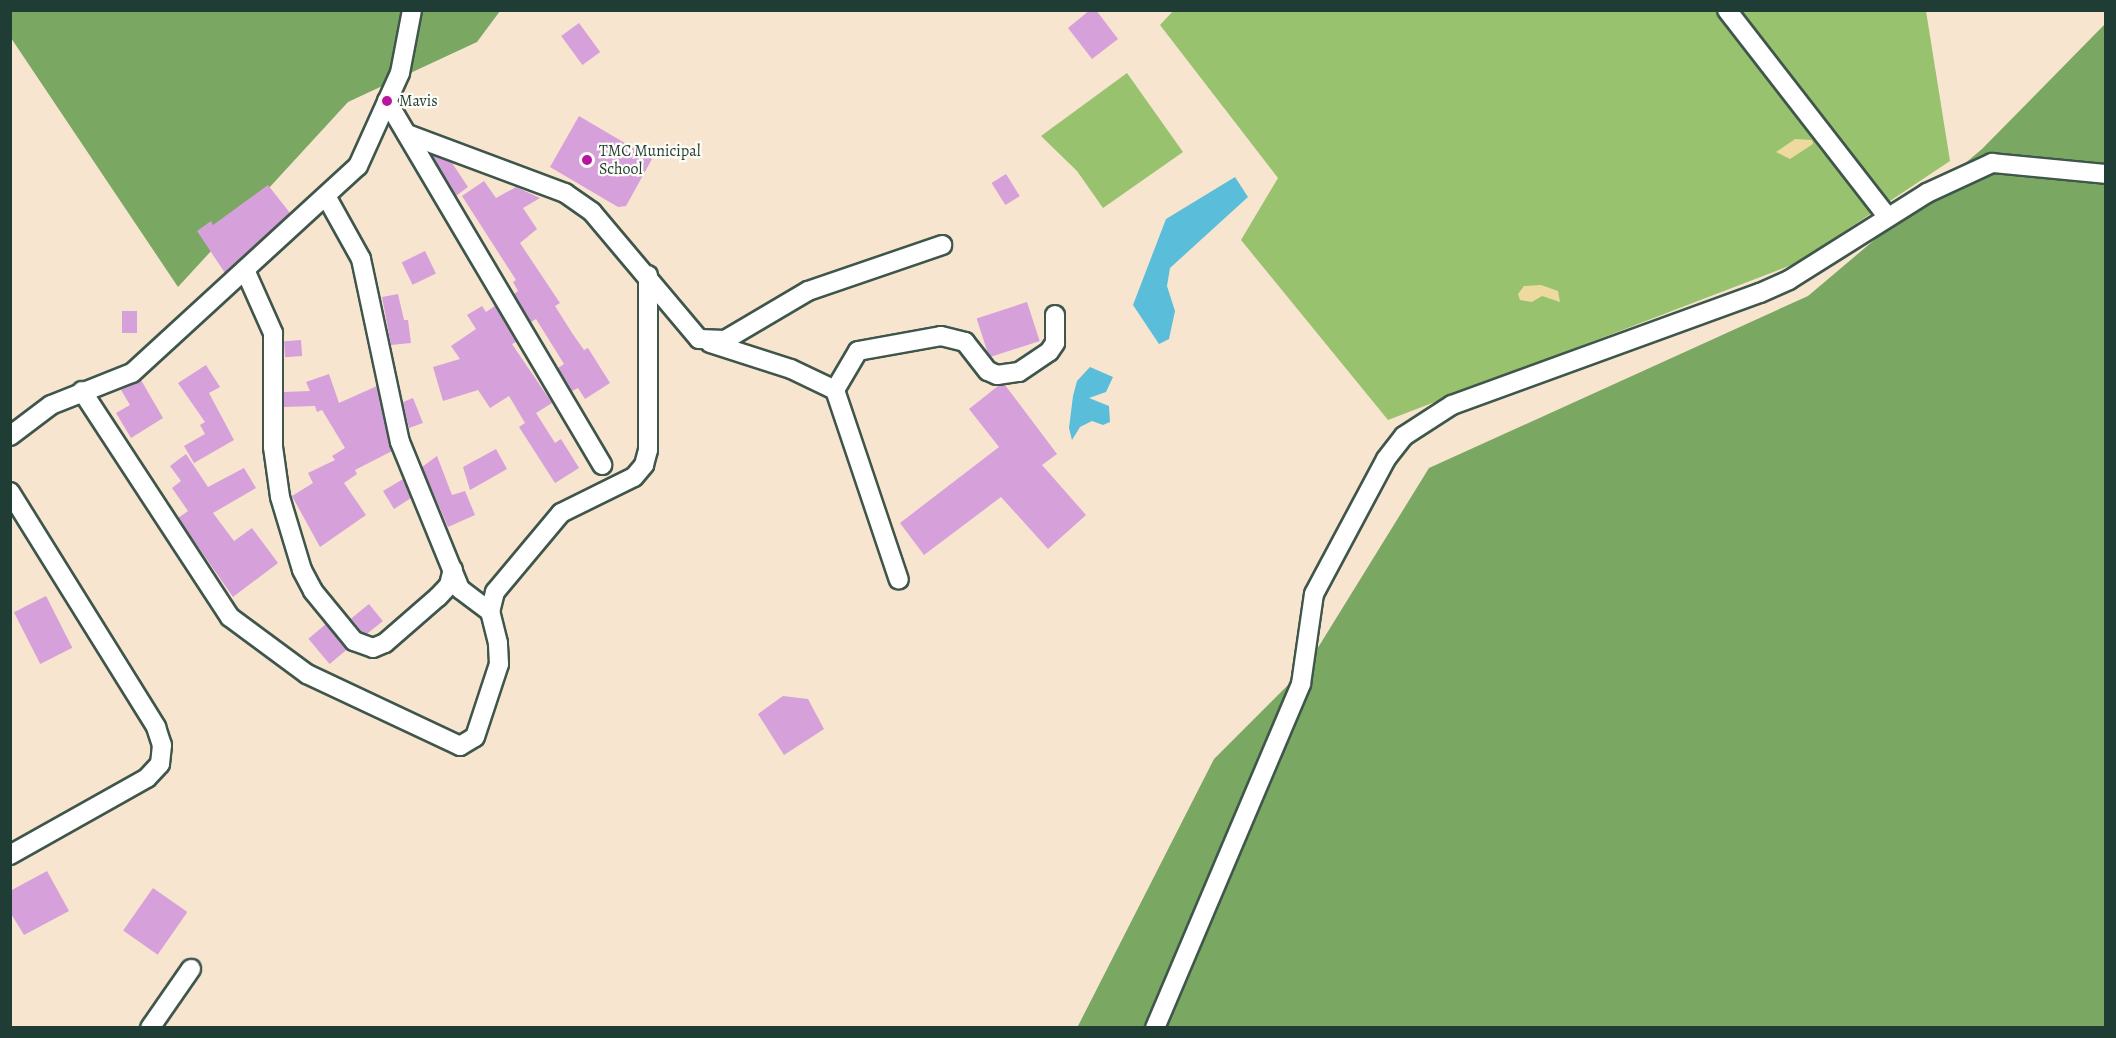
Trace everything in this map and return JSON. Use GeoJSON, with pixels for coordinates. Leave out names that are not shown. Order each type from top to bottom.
{"type":"FeatureCollection","features":[{"type":"Feature","properties":{"kind":"street"},"geometry":{"type":"LineString","coordinates":[[10,436],[51,405],[132,373],[358,166],[400,73],[412,10]]}},
{"type":"Feature","properties":{"kind":"street"},"geometry":{"type":"LineString","coordinates":[[1727,10],[1887,216]]}},
{"type":"Feature","properties":{"kind":"street"},"geometry":{"type":"LineString","coordinates":[[387,101],[602,465]]}},
{"type":"Feature","properties":{"kind":"street"},"geometry":{"type":"LineString","coordinates":[[407,134],[566,193],[592,212],[648,275],[699,339],[791,369],[835,390],[899,580]]}},
{"type":"Feature","properties":{"kind":"street"},"geometry":{"type":"LineString","coordinates":[[1155,1028],[1301,684],[1314,594],[1386,459],[1404,436],[1452,405],[1760,293],[1789,280],[1887,216],[1956,177],[1992,163],[2106,174]]}},
{"type":"Feature","properties":{"kind":"street"},"geometry":{"type":"LineString","coordinates":[[326,196],[361,259],[400,442],[465,595],[490,612]]}},
{"type":"Feature","properties":{"kind":"street"},"geometry":{"type":"LineString","coordinates":[[699,339],[725,339],[808,291],[942,245]]}},
{"type":"Feature","properties":{"kind":"street"},"geometry":{"type":"LineString","coordinates":[[245,270],[273,333],[273,447],[280,497],[302,570],[313,591],[354,641],[373,648],[385,643],[438,597],[449,585],[453,569]]}},
{"type":"Feature","properties":{"kind":"street"},"geometry":{"type":"LineString","coordinates":[[82,391],[230,617],[308,674],[460,746],[475,737],[499,664],[498,642],[490,612],[495,592],[548,525],[576,505],[634,477],[644,465],[648,450],[648,275]]}},
{"type":"Feature","properties":{"kind":"street"},"geometry":{"type":"LineString","coordinates":[[835,390],[858,351],[941,336],[965,342],[988,371],[997,375],[1019,372],[1049,352],[1055,343],[1055,315]]}},
{"type":"Feature","properties":{"kind":"street"},"geometry":{"type":"LineString","coordinates":[[10,492],[156,727],[162,745],[160,764],[147,778],[10,855]]}},
{"type":"Feature","properties":{"kind":"street"},"geometry":{"type":"LineString","coordinates":[[150,1028],[191,969]]}},
{"type":"Feature","properties":{"kind":"green space"},"geometry":{"type":"Polygon","coordinates":[[[1174,10],[1926,11],[1950,161],[1797,263],[1388,420],[1241,240],[1278,178],[1160,25],[1174,10]]]}},
{"type":"Feature","properties":{"kind":"green space"},"geometry":{"type":"Polygon","coordinates":[[[10,11],[500,11],[477,42],[348,102],[178,287],[11,38],[10,11]]]}},
{"type":"Feature","properties":{"kind":"green space"},"geometry":{"type":"Polygon","coordinates":[[[2105,24],[2105,1027],[1077,1028],[1214,759],[1306,667],[1429,468],[1808,296],[1982,149],[2105,24]]]}},
{"type":"Feature","properties":{"kind":"green space"},"geometry":{"type":"Polygon","coordinates":[[[1127,73],[1183,152],[1103,208],[1077,171],[1041,136],[1127,73]]]}},
{"type":"Feature","properties":{"kind":"sand"},"geometry":{"type":"Polygon","coordinates":[[[1795,139],[1812,140],[1813,144],[1790,159],[1776,152],[1795,139]]]}},
{"type":"Feature","properties":{"kind":"sand"},"geometry":{"type":"Polygon","coordinates":[[[1541,285],[1558,291],[1560,302],[1542,296],[1532,302],[1520,300],[1518,294],[1524,286],[1541,285]]]}},
{"type":"Feature","properties":{"kind":"water"},"geometry":{"type":"Polygon","coordinates":[[[1235,177],[1248,197],[1170,268],[1167,286],[1175,311],[1169,339],[1159,344],[1133,305],[1166,219],[1235,177]]]}},
{"type":"Feature","properties":{"kind":"water"},"geometry":{"type":"Polygon","coordinates":[[[1090,367],[1113,377],[1106,392],[1089,398],[1109,406],[1110,422],[1103,425],[1092,421],[1080,427],[1072,440],[1069,428],[1073,396],[1077,381],[1090,367]]]}},
{"type":"Feature","properties":{"kind":"building"},"geometry":{"type":"Polygon","coordinates":[[[1090,10],[1096,10],[1118,39],[1092,59],[1068,28],[1090,10]]]}},
{"type":"Feature","properties":{"kind":"building"},"geometry":{"type":"Polygon","coordinates":[[[579,23],[600,52],[582,65],[561,36],[579,23]]]}},
{"type":"Feature","properties":{"kind":"building"},"geometry":{"type":"Polygon","coordinates":[[[579,116],[652,159],[626,206],[618,207],[550,167],[579,116]]]}},
{"type":"Feature","properties":{"kind":"building"},"geometry":{"type":"Polygon","coordinates":[[[432,155],[452,163],[468,187],[456,196],[432,155]]]}},
{"type":"Feature","properties":{"kind":"building"},"geometry":{"type":"Polygon","coordinates":[[[1006,174],[1020,196],[1005,205],[992,183],[1006,174]]]}},
{"type":"Feature","properties":{"kind":"building"},"geometry":{"type":"Polygon","coordinates":[[[484,181],[496,198],[516,187],[540,198],[523,208],[537,229],[520,243],[560,303],[555,306],[572,333],[584,350],[588,348],[610,383],[585,399],[578,388],[572,391],[558,368],[564,364],[536,319],[531,322],[514,294],[518,291],[513,282],[516,280],[462,196],[484,181]]]}},
{"type":"Feature","properties":{"kind":"building"},"geometry":{"type":"Polygon","coordinates":[[[268,185],[290,213],[225,273],[197,231],[211,221],[213,225],[268,185]]]}},
{"type":"Feature","properties":{"kind":"building"},"geometry":{"type":"Polygon","coordinates":[[[425,251],[436,273],[413,285],[402,262],[425,251]]]}},
{"type":"Feature","properties":{"kind":"building"},"geometry":{"type":"Polygon","coordinates":[[[398,294],[404,320],[408,320],[411,343],[391,345],[382,297],[398,294]]]}},
{"type":"Feature","properties":{"kind":"building"},"geometry":{"type":"Polygon","coordinates":[[[1027,302],[1040,341],[989,357],[977,318],[1027,302]]]}},
{"type":"Feature","properties":{"kind":"building"},"geometry":{"type":"Polygon","coordinates":[[[482,306],[486,312],[495,306],[516,342],[512,344],[552,403],[536,413],[555,443],[561,439],[579,468],[555,483],[519,427],[525,423],[509,396],[490,408],[478,390],[443,401],[433,367],[460,359],[451,346],[476,329],[467,315],[482,306]]]}},
{"type":"Feature","properties":{"kind":"building"},"geometry":{"type":"Polygon","coordinates":[[[122,311],[137,311],[137,333],[122,333],[122,311]]]}},
{"type":"Feature","properties":{"kind":"building"},"geometry":{"type":"Polygon","coordinates":[[[301,340],[302,356],[285,357],[284,341],[301,340]]]}},
{"type":"Feature","properties":{"kind":"building"},"geometry":{"type":"Polygon","coordinates":[[[206,365],[220,387],[209,393],[234,440],[194,463],[184,446],[205,434],[200,425],[205,422],[178,383],[206,365]]]}},
{"type":"Feature","properties":{"kind":"building"},"geometry":{"type":"Polygon","coordinates":[[[329,374],[339,403],[377,386],[392,451],[355,470],[357,474],[344,483],[366,515],[320,547],[292,496],[313,483],[308,473],[335,460],[332,456],[345,448],[322,410],[317,412],[315,406],[284,407],[284,392],[310,391],[306,382],[329,374]]]}},
{"type":"Feature","properties":{"kind":"building"},"geometry":{"type":"Polygon","coordinates":[[[141,380],[163,418],[131,438],[116,413],[130,405],[121,390],[141,380]]]}},
{"type":"Feature","properties":{"kind":"building"},"geometry":{"type":"Polygon","coordinates":[[[1005,385],[1057,454],[1042,465],[1086,515],[1048,549],[1001,497],[924,555],[900,523],[999,447],[969,409],[998,386],[1005,385]]]}},
{"type":"Feature","properties":{"kind":"building"},"geometry":{"type":"Polygon","coordinates":[[[413,398],[423,423],[409,428],[403,402],[413,398]]]}},
{"type":"Feature","properties":{"kind":"building"},"geometry":{"type":"Polygon","coordinates":[[[496,449],[507,469],[470,490],[463,467],[496,449]]]}},
{"type":"Feature","properties":{"kind":"building"},"geometry":{"type":"Polygon","coordinates":[[[186,454],[208,487],[244,468],[256,488],[213,513],[234,541],[252,528],[278,563],[233,597],[178,518],[188,511],[172,488],[181,481],[170,466],[186,454]]]}},
{"type":"Feature","properties":{"kind":"building"},"geometry":{"type":"Polygon","coordinates":[[[437,456],[452,495],[465,491],[475,515],[448,527],[422,467],[437,456]]]}},
{"type":"Feature","properties":{"kind":"building"},"geometry":{"type":"Polygon","coordinates":[[[403,479],[411,498],[394,509],[383,491],[403,479]]]}},
{"type":"Feature","properties":{"kind":"building"},"geometry":{"type":"Polygon","coordinates":[[[46,596],[72,648],[40,664],[14,612],[46,596]]]}},
{"type":"Feature","properties":{"kind":"building"},"geometry":{"type":"Polygon","coordinates":[[[369,604],[383,621],[365,636],[351,618],[369,604]]]}},
{"type":"Feature","properties":{"kind":"building"},"geometry":{"type":"Polygon","coordinates":[[[326,624],[347,649],[330,664],[308,639],[326,624]]]}},
{"type":"Feature","properties":{"kind":"building"},"geometry":{"type":"Polygon","coordinates":[[[783,696],[808,699],[824,729],[784,755],[758,714],[783,696]]]}},
{"type":"Feature","properties":{"kind":"building"},"geometry":{"type":"Polygon","coordinates":[[[47,871],[69,911],[24,935],[10,912],[10,891],[47,871]]]}},
{"type":"Feature","properties":{"kind":"building"},"geometry":{"type":"Polygon","coordinates":[[[153,888],[187,912],[158,955],[123,931],[153,888]]]}},
{"type":"Feature","properties":{"kind":"place","name":"Mavis"},"geometry":{"type":"Point","coordinates":[387,101]}},
{"type":"Feature","properties":{"kind":"place","name":"TMC Municipal School"},"geometry":{"type":"Point","coordinates":[587,160]}}]}
